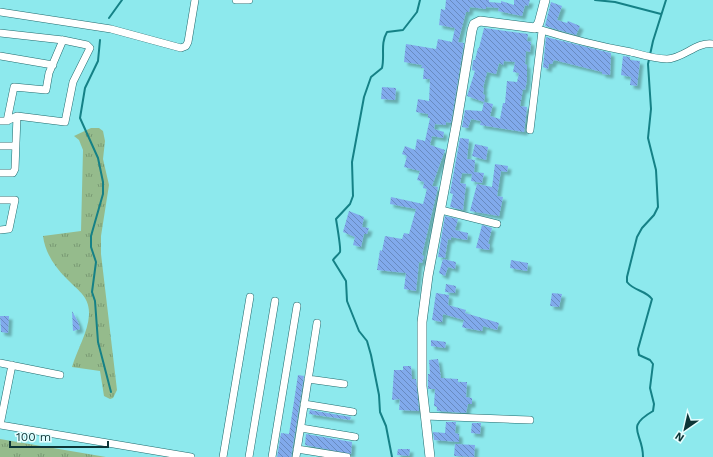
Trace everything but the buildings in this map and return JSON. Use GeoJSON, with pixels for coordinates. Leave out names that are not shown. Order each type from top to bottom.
{"type":"FeatureCollection","features":[{"type":"Feature","properties":{"kind":"street"},"geometry":{"type":"LineString","coordinates":[[0,12],[111,30],[181,48],[186,46],[188,42],[195,0]]}},
{"type":"Feature","properties":{"kind":"street"},"geometry":{"type":"LineString","coordinates":[[236,0],[249,0]]}},
{"type":"Feature","properties":{"kind":"street"},"geometry":{"type":"LineString","coordinates":[[530,130],[538,30],[545,0]]}},
{"type":"Feature","properties":{"kind":"street"},"geometry":{"type":"LineString","coordinates":[[430,457],[424,416],[422,386],[422,322],[428,276],[474,24],[480,21],[538,30],[582,43],[655,57],[675,58],[697,47],[708,43],[713,44]]}},
{"type":"Feature","properties":{"kind":"street"},"geometry":{"type":"LineString","coordinates":[[0,32],[63,40],[90,48],[73,82],[65,122],[17,116],[4,121]]}},
{"type":"Feature","properties":{"kind":"street"},"geometry":{"type":"LineString","coordinates":[[4,121],[14,87],[46,90],[52,65],[63,40]]}},
{"type":"Feature","properties":{"kind":"street"},"geometry":{"type":"LineString","coordinates":[[0,56],[52,65]]}},
{"type":"Feature","properties":{"kind":"street"},"geometry":{"type":"LineString","coordinates":[[0,173],[13,173],[17,116]]}},
{"type":"Feature","properties":{"kind":"street"},"geometry":{"type":"LineString","coordinates":[[0,146],[15,146]]}},
{"type":"Feature","properties":{"kind":"street"},"geometry":{"type":"LineString","coordinates":[[0,200],[15,200],[9,229],[0,230]]}},
{"type":"Feature","properties":{"kind":"street"},"geometry":{"type":"LineString","coordinates":[[441,210],[497,224]]}},
{"type":"Feature","properties":{"kind":"street"},"geometry":{"type":"LineString","coordinates":[[223,457],[250,297]]}},
{"type":"Feature","properties":{"kind":"street"},"geometry":{"type":"LineString","coordinates":[[249,457],[275,301]]}},
{"type":"Feature","properties":{"kind":"street"},"geometry":{"type":"LineString","coordinates":[[272,457],[297,306]]}},
{"type":"Feature","properties":{"kind":"street"},"geometry":{"type":"LineString","coordinates":[[296,457],[317,323]]}},
{"type":"Feature","properties":{"kind":"street"},"geometry":{"type":"LineString","coordinates":[[0,363],[60,375]]}},
{"type":"Feature","properties":{"kind":"street"},"geometry":{"type":"LineString","coordinates":[[12,365],[0,425],[191,457]]}},
{"type":"Feature","properties":{"kind":"street"},"geometry":{"type":"LineString","coordinates":[[308,379],[344,384]]}},
{"type":"Feature","properties":{"kind":"street"},"geometry":{"type":"LineString","coordinates":[[304,404],[353,412]]}},
{"type":"Feature","properties":{"kind":"street"},"geometry":{"type":"LineString","coordinates":[[424,416],[530,420]]}},
{"type":"Feature","properties":{"kind":"street"},"geometry":{"type":"LineString","coordinates":[[300,428],[355,437]]}},
{"type":"Feature","properties":{"kind":"street"},"geometry":{"type":"LineString","coordinates":[[297,449],[347,457]]}},
{"type":"Feature","properties":{"kind":"green space"},"geometry":{"type":"Polygon","coordinates":[[[91,128],[99,128],[103,131],[105,141],[103,159],[109,185],[101,236],[101,254],[117,390],[113,398],[110,399],[104,396],[100,371],[72,367],[87,328],[89,308],[82,294],[54,264],[46,248],[43,236],[81,231],[83,150],[79,140],[74,136],[91,128]]]}},
{"type":"Feature","properties":{"kind":"green space"},"geometry":{"type":"Polygon","coordinates":[[[0,439],[106,457],[0,457],[0,439]]]}},
{"type":"Feature","properties":{"kind":"waterway"},"geometry":{"type":"LineString","coordinates":[[109,18],[122,0]]}},
{"type":"Feature","properties":{"kind":"waterway"},"geometry":{"type":"LineString","coordinates":[[392,457],[386,426],[380,412],[379,395],[367,341],[359,331],[347,301],[346,281],[333,260],[340,252],[336,219],[350,204],[353,196],[352,162],[364,97],[371,77],[382,68],[383,45],[387,32],[403,30],[417,12],[420,0]]}},
{"type":"Feature","properties":{"kind":"waterway"},"geometry":{"type":"LineString","coordinates":[[595,0],[615,2],[661,14]]}},
{"type":"Feature","properties":{"kind":"waterway"},"geometry":{"type":"LineString","coordinates":[[643,457],[637,426],[644,417],[653,411],[654,404],[650,388],[653,364],[650,360],[639,355],[638,349],[652,299],[630,285],[627,282],[627,277],[637,237],[642,228],[654,215],[658,207],[656,170],[648,138],[651,109],[648,64],[653,41],[666,0]]}},
{"type":"Feature","properties":{"kind":"waterway"},"geometry":{"type":"LineString","coordinates":[[100,40],[98,61],[85,88],[80,118],[98,158],[103,182],[103,194],[91,236],[91,247],[96,262],[92,292],[95,301],[98,342],[111,392]]}}]}
